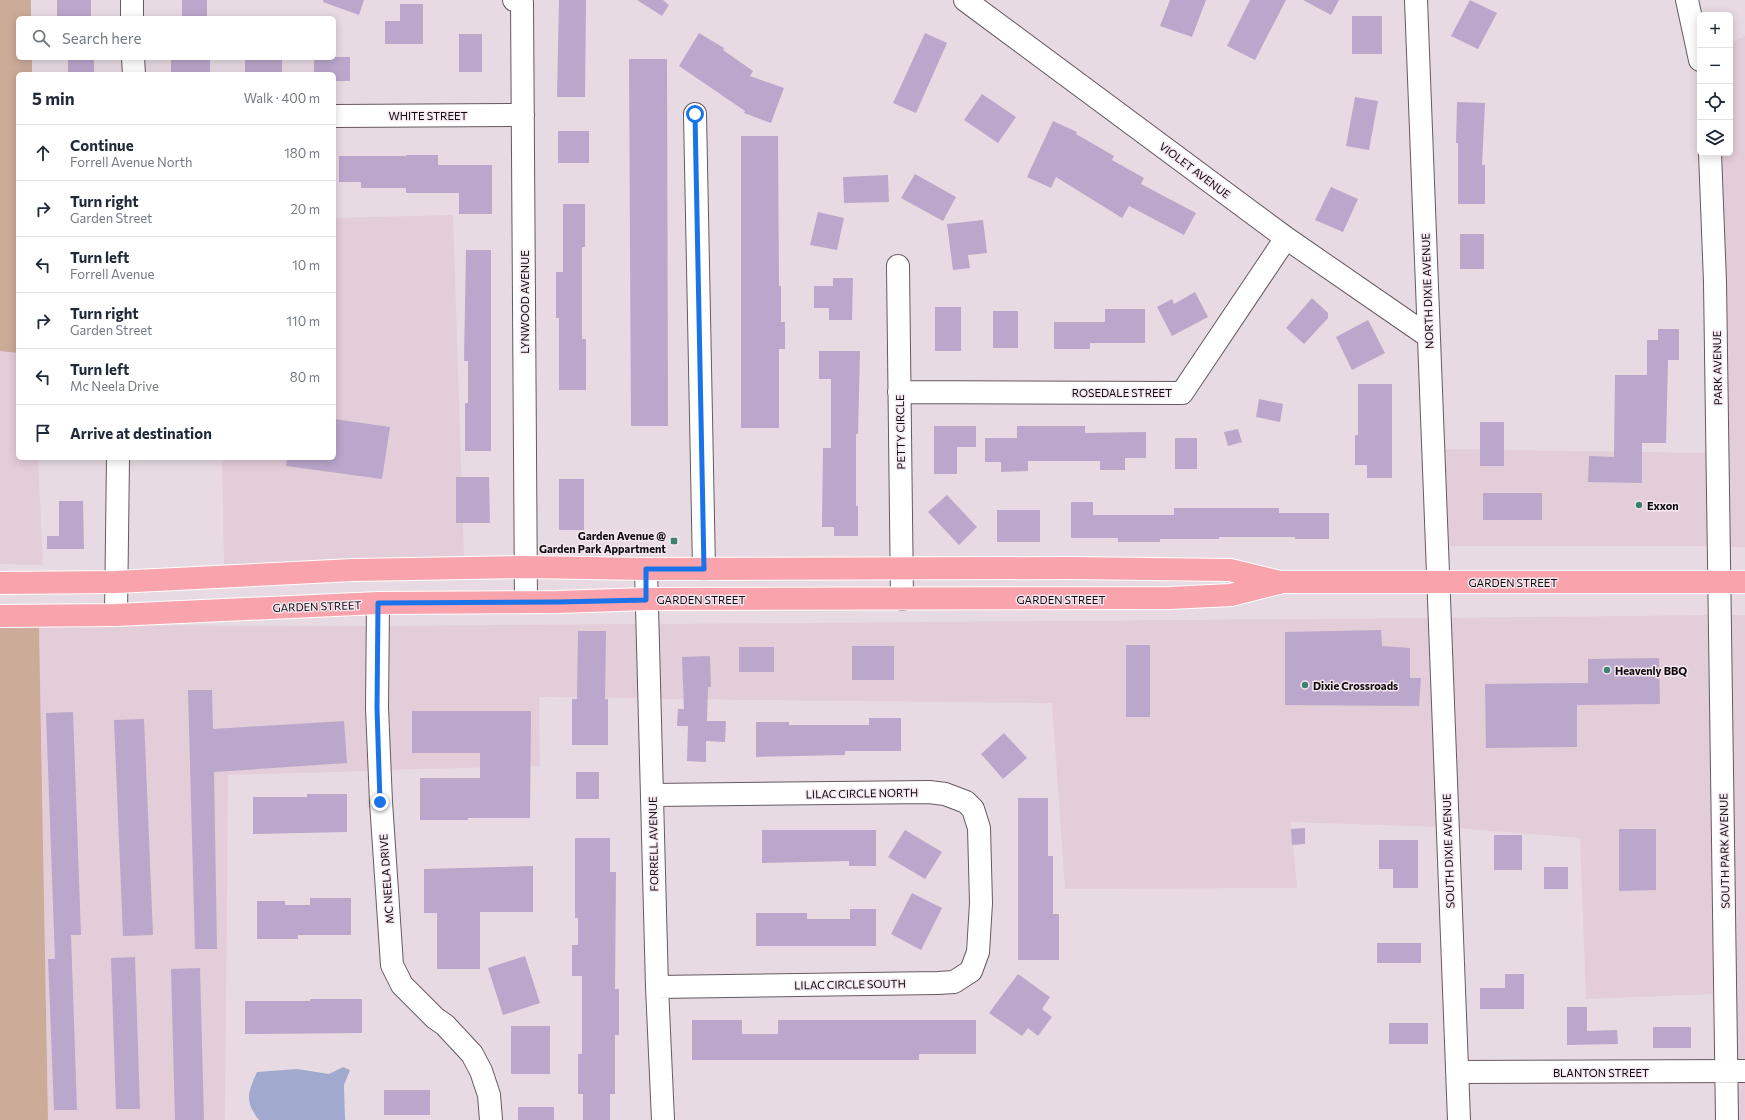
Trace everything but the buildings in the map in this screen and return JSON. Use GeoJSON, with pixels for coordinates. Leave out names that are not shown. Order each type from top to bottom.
{"type":"FeatureCollection","features":[{"type":"Feature","properties":{"kind":"main road","name":"GARDEN STREET"},"geometry":{"type":"LineString","coordinates":[[0,583],[116,582],[353,570],[526,566],[646,569],[901,568],[1230,570],[1280,582],[1745,582]]}},
{"type":"Feature","properties":{"kind":"main road","name":"GARDEN STREET"},"geometry":{"type":"LineString","coordinates":[[0,616],[116,615],[378,603],[646,600],[1170,598],[1231,595],[1280,582]]}},
{"type":"Feature","properties":{"kind":"street"},"geometry":{"type":"LineString","coordinates":[[132,0],[132,16]]}},
{"type":"Feature","properties":{"kind":"street","name":"NORTH DIXIE AVENUE"},"geometry":{"type":"LineString","coordinates":[[1416,0],[1437,582]]}},
{"type":"Feature","properties":{"kind":"street"},"geometry":{"type":"LineString","coordinates":[[1687,0],[1697,48]]}},
{"type":"Feature","properties":{"kind":"street","name":"LYNWOOD AVENUE"},"geometry":{"type":"LineString","coordinates":[[518,1],[523,115],[526,602]]}},
{"type":"Feature","properties":{"kind":"street","name":"VIOLET AVENUE"},"geometry":{"type":"LineString","coordinates":[[969,1],[1286,238],[1428,336]]}},
{"type":"Feature","properties":{"kind":"street"},"geometry":{"type":"LineString","coordinates":[[133,60],[134,72]]}},
{"type":"Feature","properties":{"kind":"street"},"geometry":{"type":"LineString","coordinates":[[695,114],[704,569]]}},
{"type":"Feature","properties":{"kind":"street","name":"WHITE STREET"},"geometry":{"type":"LineString","coordinates":[[336,116],[523,115]]}},
{"type":"Feature","properties":{"kind":"street","name":"PARK AVENUE"},"geometry":{"type":"LineString","coordinates":[[1710,156],[1716,282],[1719,582]]}},
{"type":"Feature","properties":{"kind":"street","name":"ROSEDALE STREET"},"geometry":{"type":"LineString","coordinates":[[899,392],[1182,393],[1286,238]]}},
{"type":"Feature","properties":{"kind":"street","name":"PETTY CIRCLE"},"geometry":{"type":"LineString","coordinates":[[898,266],[902,599]]}},
{"type":"Feature","properties":{"kind":"street"},"geometry":{"type":"LineString","coordinates":[[116,615],[118,460]]}},
{"type":"Feature","properties":{"kind":"street","name":"FORRELL AVENUE"},"geometry":{"type":"LineString","coordinates":[[646,569],[657,987],[663,1120]]}},
{"type":"Feature","properties":{"kind":"street","name":"SOUTH DIXIE AVENUE"},"geometry":{"type":"LineString","coordinates":[[1437,582],[1459,1120]]}},
{"type":"Feature","properties":{"kind":"street","name":"SOUTH PARK AVENUE"},"geometry":{"type":"LineString","coordinates":[[1719,582],[1736,1071],[1727,1120]]}},
{"type":"Feature","properties":{"kind":"street","name":"MC NEELA DRIVE"},"geometry":{"type":"LineString","coordinates":[[378,603],[377,708],[380,802],[392,964],[402,985],[435,1018],[449,1029],[472,1054],[481,1071],[489,1095],[491,1120]]}},
{"type":"Feature","properties":{"kind":"street","name":"LILAC CIRCLE NORTH"},"geometry":{"type":"LineString","coordinates":[[652,795],[929,792],[945,794],[966,802],[973,809],[977,819],[979,828],[981,903]]}},
{"type":"Feature","properties":{"kind":"street","name":"LILAC CIRCLE SOUTH"},"geometry":{"type":"LineString","coordinates":[[657,987],[954,982],[971,971],[976,962],[981,903]]}},
{"type":"Feature","properties":{"kind":"street","name":"BLANTON STREET"},"geometry":{"type":"LineString","coordinates":[[1457,1072],[1736,1071]]}},
{"type":"Feature","properties":{"kind":"shaded area"},"geometry":{"type":"Polygon","coordinates":[[[0,0],[31,0],[31,16],[16,16],[16,60],[32,60],[32,72],[16,72],[16,353],[0,351],[0,0]]]}},
{"type":"Feature","properties":{"kind":"shaded area"},"geometry":{"type":"Polygon","coordinates":[[[1745,36],[1745,547],[1728,547],[1719,156],[1733,156],[1733,42],[1745,36]]]}},
{"type":"Feature","properties":{"kind":"shaded area"},"geometry":{"type":"Polygon","coordinates":[[[453,215],[464,558],[224,565],[222,460],[336,460],[336,218],[453,215]]]}},
{"type":"Feature","properties":{"kind":"shaded area"},"geometry":{"type":"Polygon","coordinates":[[[0,351],[16,353],[16,460],[38,460],[43,565],[0,564],[0,351]]]}},
{"type":"Feature","properties":{"kind":"shaded area"},"geometry":{"type":"Polygon","coordinates":[[[1441,449],[1710,453],[1711,546],[1445,546],[1441,449]]]}},
{"type":"Feature","properties":{"kind":"shaded area"},"geometry":{"type":"Polygon","coordinates":[[[1712,615],[1717,994],[1586,999],[1580,838],[1456,828],[1448,618],[1712,615]]]}},
{"type":"Feature","properties":{"kind":"shaded area"},"geometry":{"type":"Polygon","coordinates":[[[1729,615],[1745,615],[1745,1061],[1734,1062],[1729,615]]]}},
{"type":"Feature","properties":{"kind":"shaded area"},"geometry":{"type":"Polygon","coordinates":[[[1430,618],[1439,827],[1291,822],[1297,888],[1065,889],[1052,703],[657,699],[655,624],[1430,618]]]}},
{"type":"Feature","properties":{"kind":"shaded area"},"geometry":{"type":"Polygon","coordinates":[[[638,624],[640,698],[539,697],[540,766],[388,770],[386,626],[638,624]]]}},
{"type":"Feature","properties":{"kind":"shaded area"},"geometry":{"type":"Polygon","coordinates":[[[39,625],[369,626],[371,771],[228,775],[225,1120],[48,1120],[39,625]]]}},
{"type":"Feature","properties":{"kind":"shaded area"},"geometry":{"type":"Polygon","coordinates":[[[39,625],[48,1120],[0,1120],[0,626],[39,625]]]}},
{"type":"Feature","properties":{"kind":"shaded area"},"geometry":{"type":"Polygon","coordinates":[[[1735,1081],[1745,1081],[1745,1120],[1735,1120],[1735,1081]]]}},
{"type":"Feature","properties":{"kind":"water"},"geometry":{"type":"Polygon","coordinates":[[[343,1067],[350,1070],[344,1085],[345,1120],[259,1120],[251,1107],[249,1102],[250,1091],[257,1072],[297,1069],[329,1074],[343,1067]]]}},
{"type":"Feature","properties":{"kind":"place","name":"Exxon"},"geometry":{"type":"Point","coordinates":[1639,505]}},
{"type":"Feature","properties":{"kind":"place","name":"Garden Avenue @ Garden Park Appartment"},"geometry":{"type":"Point","coordinates":[674,541]}},
{"type":"Feature","properties":{"kind":"place","name":"Heavenly BBQ"},"geometry":{"type":"Point","coordinates":[1607,670]}},
{"type":"Feature","properties":{"kind":"place","name":"Dixie Crossroads"},"geometry":{"type":"Point","coordinates":[1305,685]}},
{"type":"Feature","properties":{"kind":"route"},"geometry":{"type":"LineString","coordinates":[[380,802],[377,708],[378,603],[646,600],[646,569],[704,569],[695,114]]}}]}
